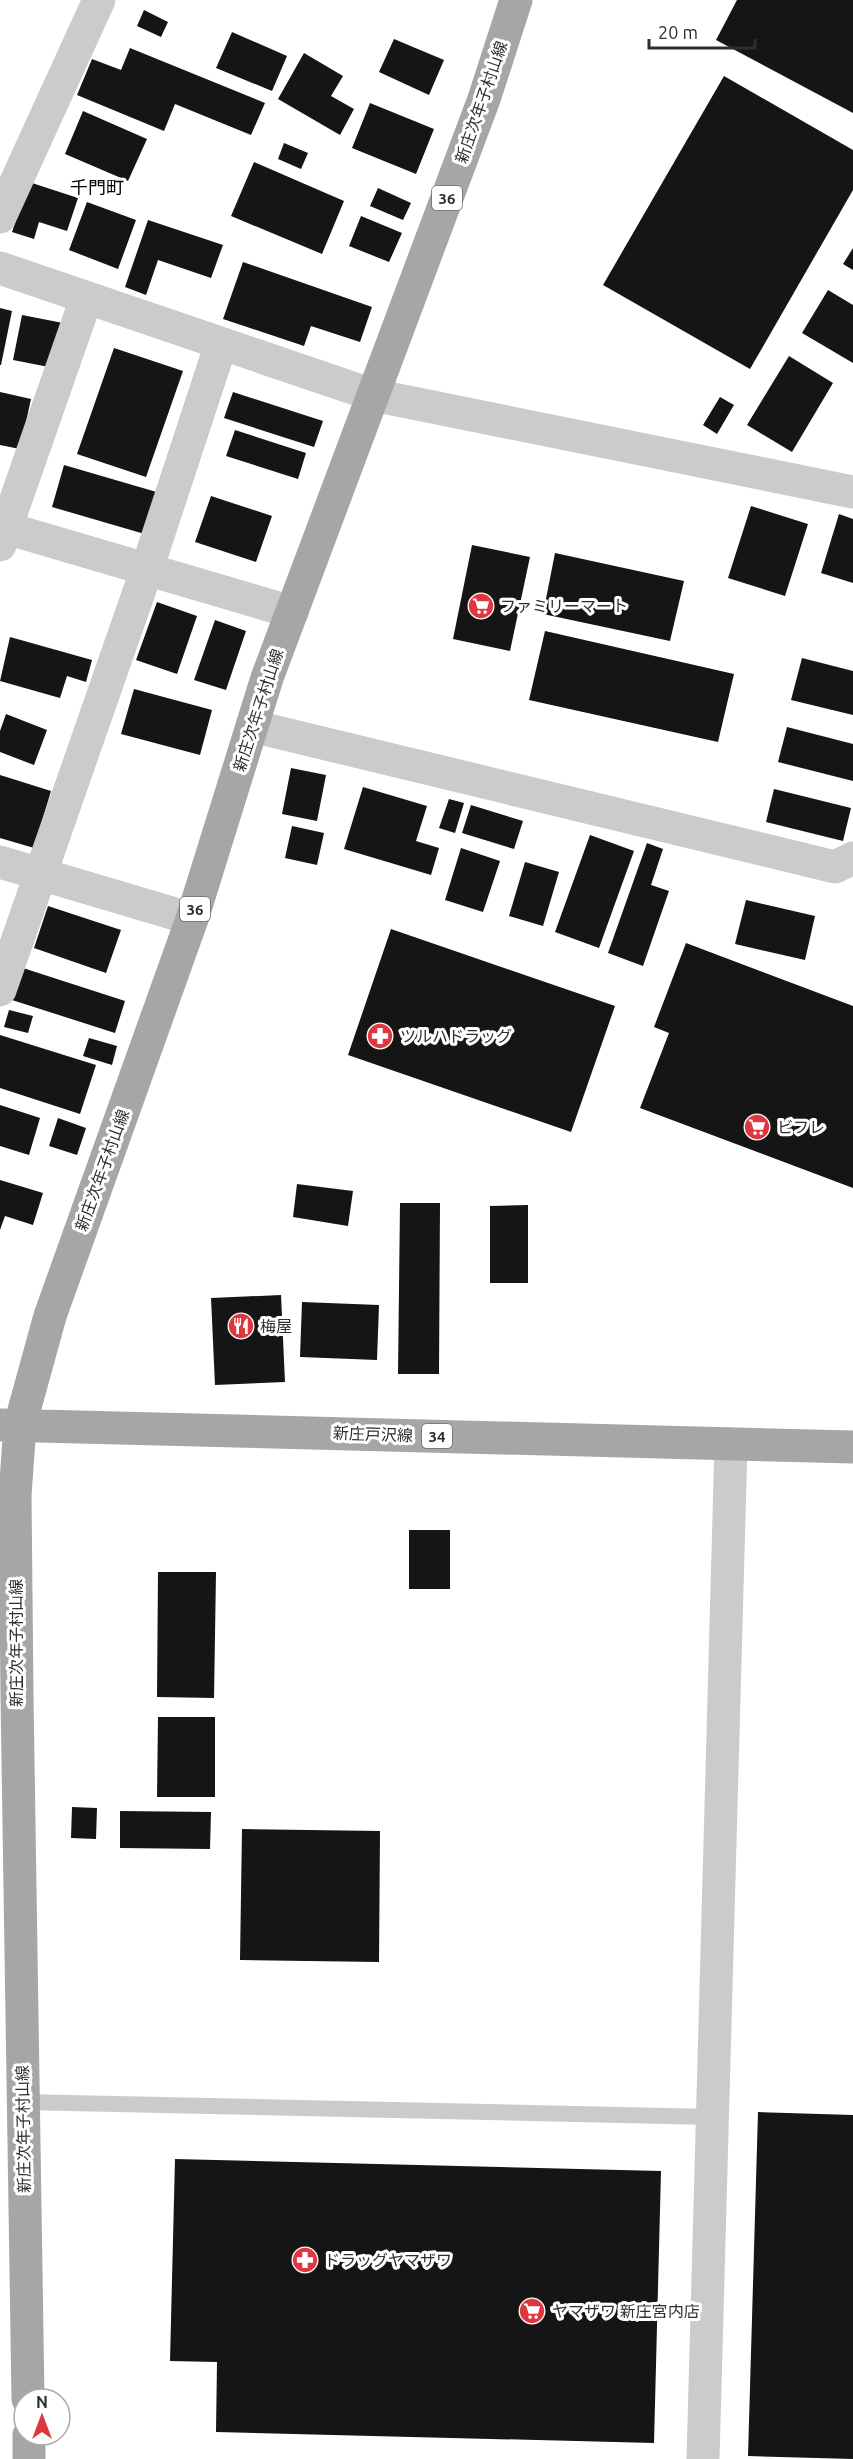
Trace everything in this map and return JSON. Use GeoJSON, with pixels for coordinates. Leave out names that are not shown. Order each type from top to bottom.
{"type":"FeatureCollection","features":[{"type":"Feature","properties":{"kind":"main road","name":"新庄次年子村山線"},"geometry":{"type":"LineString","coordinates":[[28,2387],[15,1506],[10,1425],[192,919],[252,726],[292,612],[484,99],[516,0]]}},
{"type":"Feature","properties":{"kind":"main road","name":"新庄戸沢線"},"geometry":{"type":"LineString","coordinates":[[10,1425],[853,1447]]}},
{"type":"Feature","properties":{"kind":"street"},"geometry":{"type":"LineString","coordinates":[[0,217],[99,0]]}},
{"type":"Feature","properties":{"kind":"street"},"geometry":{"type":"LineString","coordinates":[[0,268],[373,395],[853,492]]}},
{"type":"Feature","properties":{"kind":"street"},"geometry":{"type":"LineString","coordinates":[[86,299],[3,537],[147,569],[292,612]]}},
{"type":"Feature","properties":{"kind":"street"},"geometry":{"type":"LineString","coordinates":[[0,990],[147,569],[221,344]]}},
{"type":"Feature","properties":{"kind":"street"},"geometry":{"type":"LineString","coordinates":[[252,726],[835,867],[853,858]]}},
{"type":"Feature","properties":{"kind":"street"},"geometry":{"type":"LineString","coordinates":[[0,862],[192,919]]}},
{"type":"Feature","properties":{"kind":"street"},"geometry":{"type":"LineString","coordinates":[[703,2459],[731,1444]]}},
{"type":"Feature","properties":{"kind":"lane"},"geometry":{"type":"LineString","coordinates":[[22,2102],[712,2117]]}},
{"type":"Feature","properties":{"kind":"building"},"geometry":{"type":"Polygon","coordinates":[[[737,0],[853,0],[853,113],[716,40],[737,0]]]}},
{"type":"Feature","properties":{"kind":"building"},"geometry":{"type":"Polygon","coordinates":[[[144,10],[168,22],[161,37],[137,26],[144,10]]]}},
{"type":"Feature","properties":{"kind":"building"},"geometry":{"type":"Polygon","coordinates":[[[232,32],[287,56],[272,91],[216,68],[232,32]]]}},
{"type":"Feature","properties":{"kind":"building"},"geometry":{"type":"Polygon","coordinates":[[[394,39],[444,60],[429,95],[379,72],[394,39]]]}},
{"type":"Feature","properties":{"kind":"building"},"geometry":{"type":"Polygon","coordinates":[[[130,48],[265,103],[251,135],[175,104],[164,131],[77,95],[92,59],[121,70],[130,48]]]}},
{"type":"Feature","properties":{"kind":"building"},"geometry":{"type":"Polygon","coordinates":[[[304,53],[343,76],[331,96],[354,109],[340,135],[278,99],[304,53]]]}},
{"type":"Feature","properties":{"kind":"building"},"geometry":{"type":"Polygon","coordinates":[[[724,76],[853,150],[853,190],[750,369],[603,285],[724,76]]]}},
{"type":"Feature","properties":{"kind":"building"},"geometry":{"type":"Polygon","coordinates":[[[370,103],[434,129],[416,174],[352,148],[370,103]]]}},
{"type":"Feature","properties":{"kind":"building"},"geometry":{"type":"Polygon","coordinates":[[[83,111],[147,139],[128,181],[65,154],[83,111]]]}},
{"type":"Feature","properties":{"kind":"building"},"geometry":{"type":"Polygon","coordinates":[[[284,143],[308,153],[301,169],[278,159],[284,143]]]}},
{"type":"Feature","properties":{"kind":"building"},"geometry":{"type":"Polygon","coordinates":[[[254,162],[344,201],[322,254],[231,216],[254,162]]]}},
{"type":"Feature","properties":{"kind":"building"},"geometry":{"type":"Polygon","coordinates":[[[29,182],[78,198],[67,231],[39,222],[34,239],[12,232],[29,182]]]}},
{"type":"Feature","properties":{"kind":"building"},"geometry":{"type":"Polygon","coordinates":[[[378,188],[411,203],[403,220],[370,206],[378,188]]]}},
{"type":"Feature","properties":{"kind":"building"},"geometry":{"type":"Polygon","coordinates":[[[87,202],[136,220],[118,269],[69,250],[87,202]]]}},
{"type":"Feature","properties":{"kind":"building"},"geometry":{"type":"Polygon","coordinates":[[[361,216],[402,233],[389,262],[349,246],[361,216]]]}},
{"type":"Feature","properties":{"kind":"building"},"geometry":{"type":"Polygon","coordinates":[[[148,220],[223,245],[211,278],[158,260],[146,295],[125,287],[148,220]]]}},
{"type":"Feature","properties":{"kind":"building"},"geometry":{"type":"Polygon","coordinates":[[[853,248],[853,270],[843,264],[853,248]]]}},
{"type":"Feature","properties":{"kind":"building"},"geometry":{"type":"Polygon","coordinates":[[[243,262],[372,307],[360,342],[311,326],[304,346],[223,319],[243,262]]]}},
{"type":"Feature","properties":{"kind":"building"},"geometry":{"type":"Polygon","coordinates":[[[828,290],[853,305],[853,363],[802,333],[828,290]]]}},
{"type":"Feature","properties":{"kind":"building"},"geometry":{"type":"Polygon","coordinates":[[[0,308],[12,311],[1,365],[0,365],[0,308]]]}},
{"type":"Feature","properties":{"kind":"building"},"geometry":{"type":"Polygon","coordinates":[[[22,315],[63,323],[54,368],[13,360],[22,315]]]}},
{"type":"Feature","properties":{"kind":"building"},"geometry":{"type":"Polygon","coordinates":[[[114,348],[183,371],[146,477],[77,454],[114,348]]]}},
{"type":"Feature","properties":{"kind":"building"},"geometry":{"type":"Polygon","coordinates":[[[789,356],[833,383],[792,452],[747,425],[789,356]]]}},
{"type":"Feature","properties":{"kind":"building"},"geometry":{"type":"Polygon","coordinates":[[[0,392],[31,399],[20,449],[0,445],[0,392]]]}},
{"type":"Feature","properties":{"kind":"building"},"geometry":{"type":"Polygon","coordinates":[[[233,392],[323,421],[314,447],[224,418],[233,392]]]}},
{"type":"Feature","properties":{"kind":"building"},"geometry":{"type":"Polygon","coordinates":[[[720,397],[734,405],[717,434],[703,425],[720,397]]]}},
{"type":"Feature","properties":{"kind":"building"},"geometry":{"type":"Polygon","coordinates":[[[235,430],[306,453],[298,479],[226,456],[235,430]]]}},
{"type":"Feature","properties":{"kind":"building"},"geometry":{"type":"Polygon","coordinates":[[[64,465],[160,493],[148,535],[52,507],[64,465]]]}},
{"type":"Feature","properties":{"kind":"building"},"geometry":{"type":"Polygon","coordinates":[[[211,496],[272,516],[256,562],[195,542],[211,496]]]}},
{"type":"Feature","properties":{"kind":"building"},"geometry":{"type":"Polygon","coordinates":[[[751,506],[808,524],[785,596],[728,578],[751,506]]]}},
{"type":"Feature","properties":{"kind":"building"},"geometry":{"type":"Polygon","coordinates":[[[839,514],[853,519],[853,583],[821,573],[839,514]]]}},
{"type":"Feature","properties":{"kind":"building"},"geometry":{"type":"Polygon","coordinates":[[[472,545],[530,557],[510,651],[453,639],[472,545]]]}},
{"type":"Feature","properties":{"kind":"building"},"geometry":{"type":"Polygon","coordinates":[[[555,553],[684,581],[670,641],[543,614],[555,553]]]}},
{"type":"Feature","properties":{"kind":"building"},"geometry":{"type":"Polygon","coordinates":[[[157,602],[197,616],[177,674],[136,660],[157,602]]]}},
{"type":"Feature","properties":{"kind":"building"},"geometry":{"type":"Polygon","coordinates":[[[215,620],[246,631],[226,690],[194,680],[215,620]]]}},
{"type":"Feature","properties":{"kind":"building"},"geometry":{"type":"Polygon","coordinates":[[[545,631],[734,674],[718,742],[529,700],[545,631]]]}},
{"type":"Feature","properties":{"kind":"building"},"geometry":{"type":"Polygon","coordinates":[[[10,637],[92,660],[86,682],[67,676],[60,698],[0,681],[10,637]]]}},
{"type":"Feature","properties":{"kind":"building"},"geometry":{"type":"Polygon","coordinates":[[[802,658],[853,671],[853,715],[791,700],[802,658]]]}},
{"type":"Feature","properties":{"kind":"building"},"geometry":{"type":"Polygon","coordinates":[[[134,689],[212,710],[200,755],[121,734],[134,689]]]}},
{"type":"Feature","properties":{"kind":"building"},"geometry":{"type":"Polygon","coordinates":[[[6,714],[47,730],[34,765],[0,752],[0,731],[6,714]]]}},
{"type":"Feature","properties":{"kind":"building"},"geometry":{"type":"Polygon","coordinates":[[[787,727],[853,744],[853,781],[778,762],[787,727]]]}},
{"type":"Feature","properties":{"kind":"building"},"geometry":{"type":"Polygon","coordinates":[[[291,768],[326,775],[317,821],[282,814],[291,768]]]}},
{"type":"Feature","properties":{"kind":"building"},"geometry":{"type":"Polygon","coordinates":[[[0,775],[51,791],[34,848],[0,838],[0,775]]]}},
{"type":"Feature","properties":{"kind":"building"},"geometry":{"type":"Polygon","coordinates":[[[363,787],[427,806],[416,841],[439,848],[431,875],[344,849],[363,787]]]}},
{"type":"Feature","properties":{"kind":"building"},"geometry":{"type":"Polygon","coordinates":[[[774,789],[851,808],[843,841],[766,822],[774,789]]]}},
{"type":"Feature","properties":{"kind":"building"},"geometry":{"type":"Polygon","coordinates":[[[449,799],[464,803],[455,833],[439,828],[449,799]]]}},
{"type":"Feature","properties":{"kind":"building"},"geometry":{"type":"Polygon","coordinates":[[[471,805],[523,821],[514,849],[462,833],[471,805]]]}},
{"type":"Feature","properties":{"kind":"building"},"geometry":{"type":"Polygon","coordinates":[[[292,826],[324,833],[317,865],[285,858],[292,826]]]}},
{"type":"Feature","properties":{"kind":"building"},"geometry":{"type":"Polygon","coordinates":[[[590,835],[634,851],[599,948],[555,932],[590,835]]]}},
{"type":"Feature","properties":{"kind":"building"},"geometry":{"type":"Polygon","coordinates":[[[647,843],[663,849],[651,885],[669,891],[643,966],[608,953],[647,843]]]}},
{"type":"Feature","properties":{"kind":"building"},"geometry":{"type":"Polygon","coordinates":[[[461,848],[500,861],[483,912],[445,900],[461,848]]]}},
{"type":"Feature","properties":{"kind":"building"},"geometry":{"type":"Polygon","coordinates":[[[525,862],[559,872],[543,926],[509,916],[525,862]]]}},
{"type":"Feature","properties":{"kind":"building"},"geometry":{"type":"Polygon","coordinates":[[[746,900],[815,916],[805,960],[735,944],[746,900]]]}},
{"type":"Feature","properties":{"kind":"building"},"geometry":{"type":"Polygon","coordinates":[[[48,906],[121,930],[106,973],[34,948],[48,906]]]}},
{"type":"Feature","properties":{"kind":"building"},"geometry":{"type":"Polygon","coordinates":[[[391,929],[615,1006],[571,1132],[348,1055],[391,929]]]}},
{"type":"Feature","properties":{"kind":"building"},"geometry":{"type":"Polygon","coordinates":[[[686,943],[853,1006],[853,1188],[640,1108],[669,1033],[654,1027],[686,943]]]}},
{"type":"Feature","properties":{"kind":"building"},"geometry":{"type":"Polygon","coordinates":[[[23,968],[125,1001],[115,1033],[12,1000],[23,968]]]}},
{"type":"Feature","properties":{"kind":"building"},"geometry":{"type":"Polygon","coordinates":[[[9,1010],[33,1016],[28,1033],[4,1027],[9,1010]]]}},
{"type":"Feature","properties":{"kind":"building"},"geometry":{"type":"Polygon","coordinates":[[[0,1035],[96,1065],[80,1114],[0,1088],[0,1035]]]}},
{"type":"Feature","properties":{"kind":"building"},"geometry":{"type":"Polygon","coordinates":[[[89,1038],[117,1046],[112,1065],[83,1056],[89,1038]]]}},
{"type":"Feature","properties":{"kind":"building"},"geometry":{"type":"Polygon","coordinates":[[[0,1105],[40,1118],[29,1155],[0,1146],[0,1105]]]}},
{"type":"Feature","properties":{"kind":"building"},"geometry":{"type":"Polygon","coordinates":[[[58,1118],[86,1128],[77,1155],[49,1146],[58,1118]]]}},
{"type":"Feature","properties":{"kind":"building"},"geometry":{"type":"Polygon","coordinates":[[[0,1180],[43,1193],[33,1225],[5,1216],[0,1230],[0,1180]]]}},
{"type":"Feature","properties":{"kind":"building"},"geometry":{"type":"Polygon","coordinates":[[[297,1184],[353,1191],[348,1226],[293,1217],[297,1184]]]}},
{"type":"Feature","properties":{"kind":"building"},"geometry":{"type":"Polygon","coordinates":[[[400,1203],[440,1203],[439,1374],[398,1374],[400,1203]]]}},
{"type":"Feature","properties":{"kind":"building"},"geometry":{"type":"Polygon","coordinates":[[[528,1205],[528,1283],[490,1283],[490,1206],[528,1205]]]}},
{"type":"Feature","properties":{"kind":"building"},"geometry":{"type":"Polygon","coordinates":[[[281,1295],[285,1382],[215,1385],[211,1298],[281,1295]]]}},
{"type":"Feature","properties":{"kind":"building"},"geometry":{"type":"Polygon","coordinates":[[[302,1302],[379,1305],[377,1360],[300,1357],[302,1302]]]}},
{"type":"Feature","properties":{"kind":"building"},"geometry":{"type":"Polygon","coordinates":[[[409,1530],[450,1530],[450,1589],[409,1589],[409,1530]]]}},
{"type":"Feature","properties":{"kind":"building"},"geometry":{"type":"Polygon","coordinates":[[[158,1572],[216,1572],[214,1698],[157,1697],[158,1572]]]}},
{"type":"Feature","properties":{"kind":"building"},"geometry":{"type":"Polygon","coordinates":[[[158,1717],[215,1717],[215,1797],[157,1797],[158,1717]]]}},
{"type":"Feature","properties":{"kind":"building"},"geometry":{"type":"Polygon","coordinates":[[[72,1807],[97,1808],[96,1839],[71,1838],[72,1807]]]}},
{"type":"Feature","properties":{"kind":"building"},"geometry":{"type":"Polygon","coordinates":[[[120,1811],[211,1812],[210,1849],[120,1848],[120,1811]]]}},
{"type":"Feature","properties":{"kind":"building"},"geometry":{"type":"Polygon","coordinates":[[[242,1829],[380,1831],[379,1962],[240,1960],[242,1829]]]}},
{"type":"Feature","properties":{"kind":"building"},"geometry":{"type":"Polygon","coordinates":[[[758,2112],[853,2115],[853,2459],[748,2456],[758,2112]]]}},
{"type":"Feature","properties":{"kind":"building"},"geometry":{"type":"Polygon","coordinates":[[[175,2159],[661,2171],[654,2443],[216,2432],[217,2362],[170,2361],[175,2159]]]}},
{"type":"Feature","properties":{"kind":"place","name":"ファミリーマート"},"geometry":{"type":"Point","coordinates":[481,606]}},
{"type":"Feature","properties":{"kind":"place","name":"ツルハドラッグ"},"geometry":{"type":"Point","coordinates":[380,1036]}},
{"type":"Feature","properties":{"kind":"place","name":"ビフレ"},"geometry":{"type":"Point","coordinates":[757,1127]}},
{"type":"Feature","properties":{"kind":"place","name":"梅屋"},"geometry":{"type":"Point","coordinates":[241,1326]}},
{"type":"Feature","properties":{"kind":"place","name":"ドラッグヤマザワ"},"geometry":{"type":"Point","coordinates":[305,2260]}},
{"type":"Feature","properties":{"kind":"place","name":"ヤマザワ 新庄宮内店"},"geometry":{"type":"Point","coordinates":[532,2311]}},
{"type":"Feature","properties":{"kind":"district","name":"千門町"},"geometry":{"type":"Point","coordinates":[97,187]}}]}
